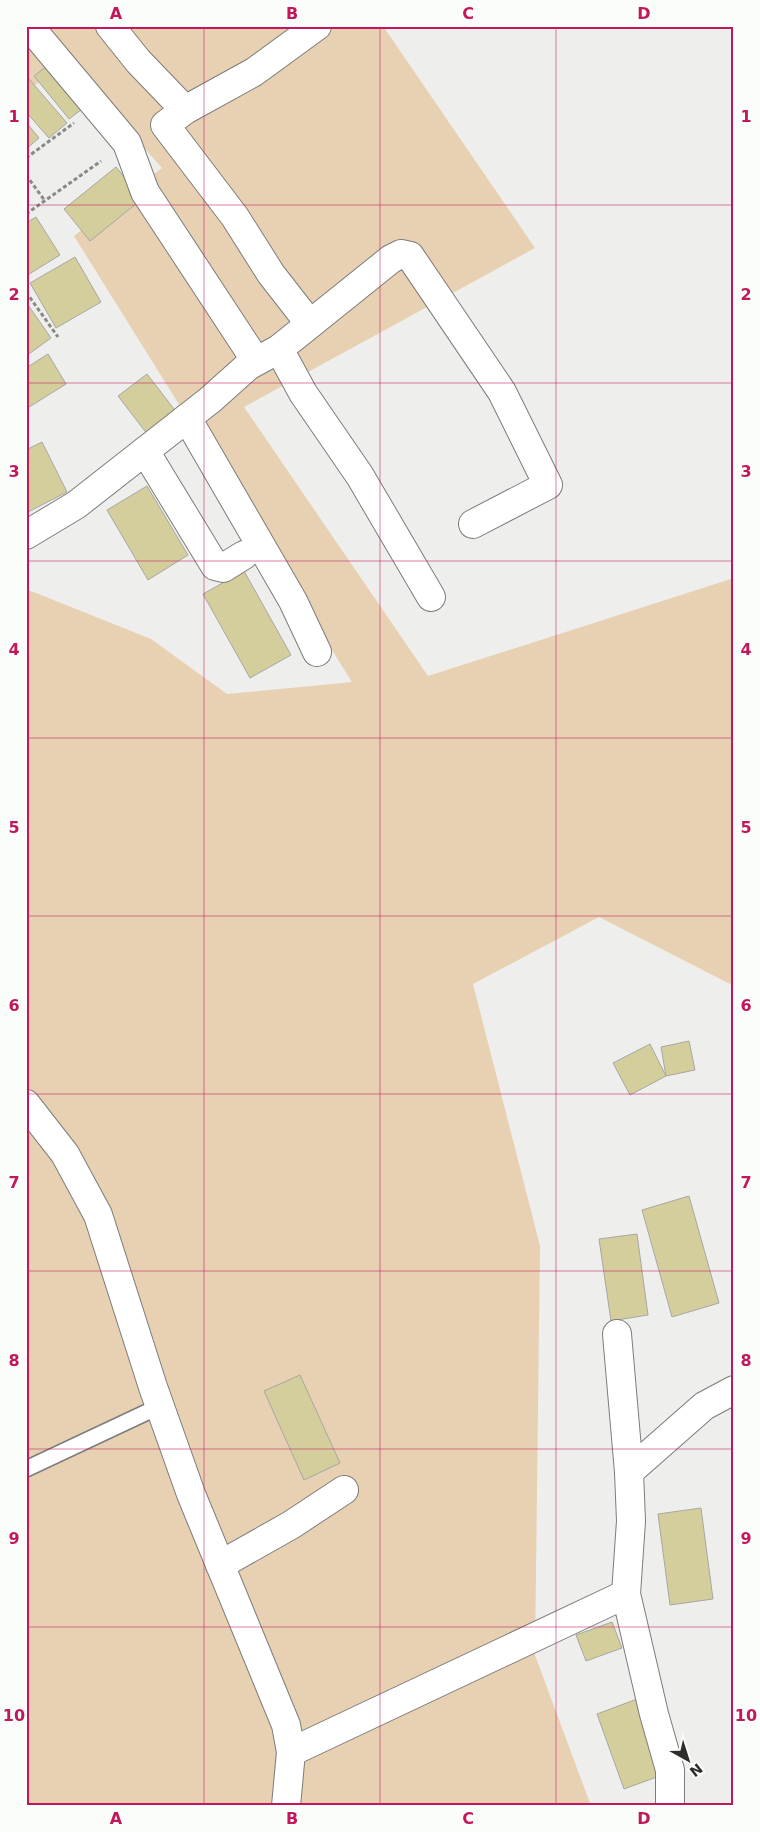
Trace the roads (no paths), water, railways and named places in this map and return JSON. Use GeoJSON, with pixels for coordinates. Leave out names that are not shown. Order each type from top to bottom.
{"type":"FeatureCollection","features":[{"type":"Feature","properties":{"kind":"street"},"geometry":{"type":"LineString","coordinates":[[29,26],[127,143],[146,192],[268,355],[303,392],[360,476],[431,597]]}},
{"type":"Feature","properties":{"kind":"street"},"geometry":{"type":"LineString","coordinates":[[110,26],[138,61],[185,110]]}},
{"type":"Feature","properties":{"kind":"street"},"geometry":{"type":"LineString","coordinates":[[310,324],[271,274],[235,217],[165,125],[185,110],[254,72],[317,26]]}},
{"type":"Feature","properties":{"kind":"street"},"geometry":{"type":"LineString","coordinates":[[26,535],[76,505],[187,418],[248,366],[268,355],[391,259],[401,254],[410,256],[502,392],[548,485],[473,524]]}},
{"type":"Feature","properties":{"kind":"street"},"geometry":{"type":"LineString","coordinates":[[187,418],[293,601],[316,652]]}},
{"type":"Feature","properties":{"kind":"street"},"geometry":{"type":"LineString","coordinates":[[145,451],[216,566],[223,568],[244,555]]}},
{"type":"Feature","properties":{"kind":"street"},"geometry":{"type":"LineString","coordinates":[[26,1104],[65,1154],[98,1215],[160,1406],[220,1565],[286,1726],[291,1752],[286,1806]]}},
{"type":"Feature","properties":{"kind":"street"},"geometry":{"type":"LineString","coordinates":[[617,1334],[629,1472],[631,1522],[626,1594],[654,1714],[670,1770],[670,1806]]}},
{"type":"Feature","properties":{"kind":"street"},"geometry":{"type":"LineString","coordinates":[[629,1472],[704,1406],[734,1390]]}},
{"type":"Feature","properties":{"kind":"street"},"geometry":{"type":"LineString","coordinates":[[220,1565],[291,1525],[344,1490]]}},
{"type":"Feature","properties":{"kind":"street"},"geometry":{"type":"LineString","coordinates":[[291,1752],[626,1594]]}},
{"type":"Feature","properties":{"kind":"lane"},"geometry":{"type":"LineString","coordinates":[[26,1469],[160,1406]]}}]}
